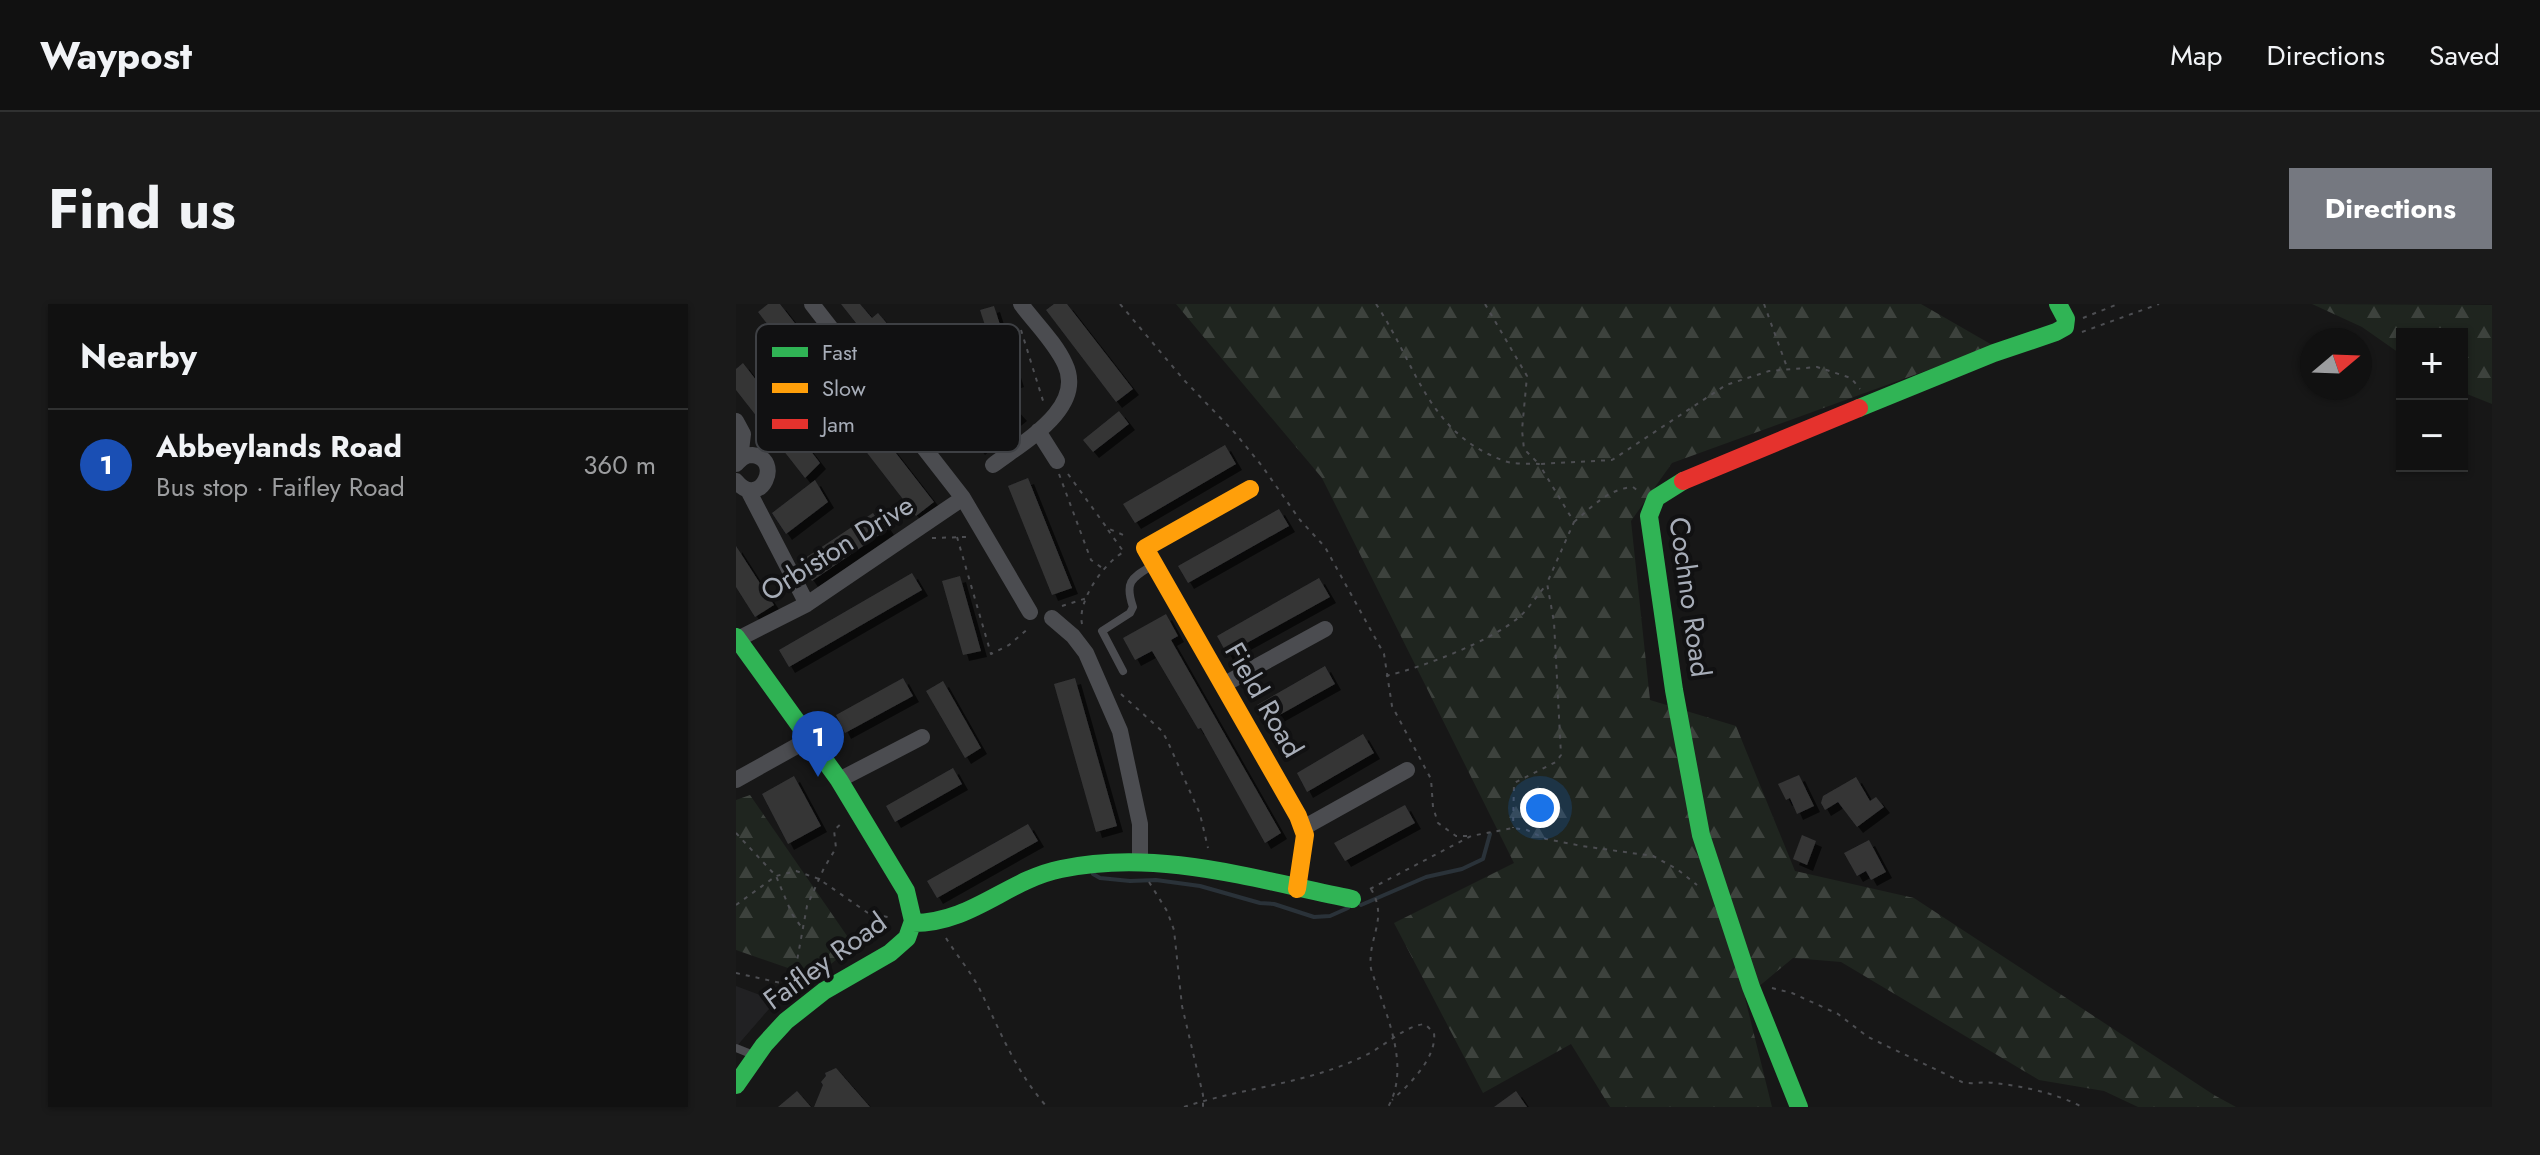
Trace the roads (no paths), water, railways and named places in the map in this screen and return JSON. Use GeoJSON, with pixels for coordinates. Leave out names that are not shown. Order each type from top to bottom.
{"type":"FeatureCollection","features":[{"type":"Feature","properties":{"kind":"street"},"geometry":{"type":"LineString","coordinates":[[812,304],[828,324]]}},
{"type":"Feature","properties":{"kind":"street"},"geometry":{"type":"LineString","coordinates":[[1019,312],[1059,353],[1069,373],[1068,398],[1044,426],[1020,444]]}},
{"type":"Feature","properties":{"kind":"street","name":"Cochno Road"},"geometry":{"type":"LineString","coordinates":[[1799,1107],[1751,987],[1695,810],[1649,526],[1651,502],[1681,482],[1994,353],[2063,317]]}},
{"type":"Feature","properties":{"kind":"street"},"geometry":{"type":"LineString","coordinates":[[736,421],[743,434],[737,459],[756,456],[768,467],[764,484],[742,485],[807,604]]}},
{"type":"Feature","properties":{"kind":"street"},"geometry":{"type":"LineString","coordinates":[[1044,426],[1057,461]]}},
{"type":"Feature","properties":{"kind":"street"},"geometry":{"type":"LineString","coordinates":[[927,452],[1045,614],[1080,645],[1104,692],[1128,762],[1140,824],[1140,861]]}},
{"type":"Feature","properties":{"kind":"street"},"geometry":{"type":"LineString","coordinates":[[993,465],[1010,452]]}},
{"type":"Feature","properties":{"kind":"street"},"geometry":{"type":"LineString","coordinates":[[1146,552],[1250,489]]}},
{"type":"Feature","properties":{"kind":"street","name":"Orbiston Drive"},"geometry":{"type":"LineString","coordinates":[[737,638],[807,604],[963,498]]}},
{"type":"Feature","properties":{"kind":"street","name":"Field Road"},"geometry":{"type":"LineString","coordinates":[[1146,552],[1303,828]]}},
{"type":"Feature","properties":{"kind":"street"},"geometry":{"type":"LineString","coordinates":[[1223,685],[1325,629]]}},
{"type":"Feature","properties":{"kind":"street","name":"Faifley Road"},"geometry":{"type":"LineString","coordinates":[[736,1085],[776,1030],[821,992],[892,952],[906,940],[913,923],[912,904],[906,891],[839,780],[737,638]]}},
{"type":"Feature","properties":{"kind":"street"},"geometry":{"type":"LineString","coordinates":[[839,780],[922,737]]}},
{"type":"Feature","properties":{"kind":"street"},"geometry":{"type":"LineString","coordinates":[[736,780],[811,738]]}},
{"type":"Feature","properties":{"kind":"street"},"geometry":{"type":"LineString","coordinates":[[1297,889],[1304,851],[1303,828],[1407,770]]}},
{"type":"Feature","properties":{"kind":"street"},"geometry":{"type":"LineString","coordinates":[[913,923],[938,924],[953,919],[1045,873],[1140,861],[1212,868],[1352,899]]}},
{"type":"Feature","properties":{"kind":"lane"},"geometry":{"type":"LineString","coordinates":[[1123,671],[1102,631],[1130,613],[1133,607],[1128,593],[1129,585],[1146,552]]}},
{"type":"Feature","properties":{"kind":"lane"},"geometry":{"type":"LineString","coordinates":[[736,1048],[756,1056]]}},
{"type":"Feature","properties":{"kind":"waterway"},"geometry":{"type":"LineString","coordinates":[[1361,905],[1426,877],[1462,869],[1483,859],[1490,834]]}},
{"type":"Feature","properties":{"kind":"waterway"},"geometry":{"type":"LineString","coordinates":[[1093,874],[1100,878],[1156,880],[1200,886],[1314,917],[1330,916],[1348,908]]}},
{"type":"Feature","properties":{"kind":"place","name":"Abbeylands Road"},"geometry":{"type":"Point","coordinates":[818,777]}}]}
